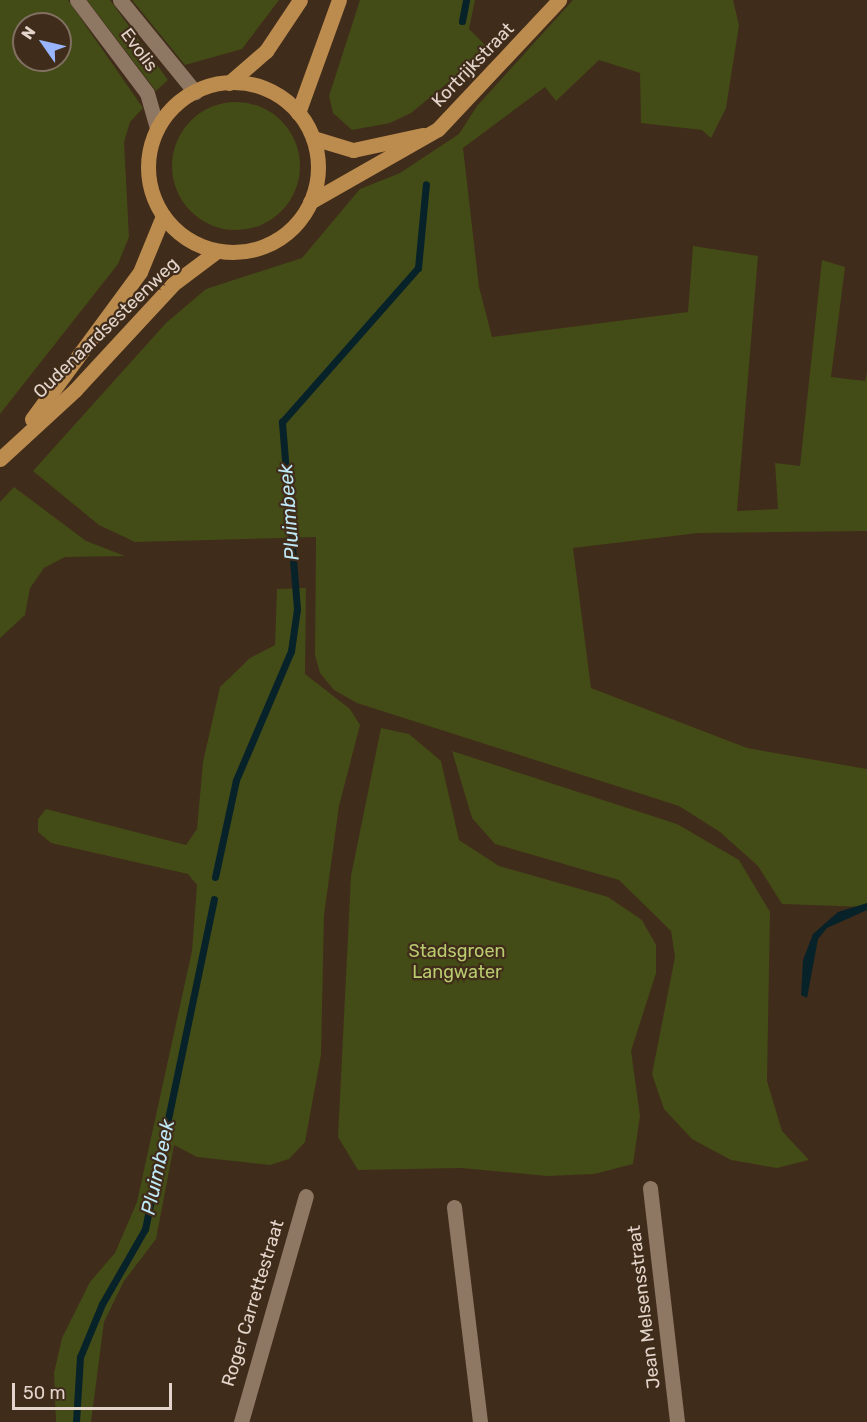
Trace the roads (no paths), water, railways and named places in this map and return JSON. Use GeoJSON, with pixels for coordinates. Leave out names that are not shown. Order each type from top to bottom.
{"type":"FeatureCollection","features":[{"type":"Feature","properties":{"kind":"main road"},"geometry":{"type":"LineString","coordinates":[[229,82],[267,90],[298,113],[313,138],[317,177],[310,202],[282,237],[239,252],[217,251],[178,232],[163,216],[148,173],[157,129],[169,111],[195,93],[229,82],[266,51],[300,0]]}},
{"type":"Feature","properties":{"kind":"main road"},"geometry":{"type":"LineString","coordinates":[[298,113],[339,0]]}},
{"type":"Feature","properties":{"kind":"main road","name":"Kortrijkstraat"},"geometry":{"type":"LineString","coordinates":[[310,202],[438,129],[560,0]]}},
{"type":"Feature","properties":{"kind":"main road","name":"Kortrijkstraat"},"geometry":{"type":"LineString","coordinates":[[313,138],[371,149],[438,129]]}},
{"type":"Feature","properties":{"kind":"main road","name":"Oudenaardsesteenweg"},"geometry":{"type":"LineString","coordinates":[[0,459],[23,433],[140,272],[163,216]]}},
{"type":"Feature","properties":{"kind":"main road","name":"Oudenaardsesteenweg"},"geometry":{"type":"LineString","coordinates":[[23,433],[75,390],[173,284],[217,251]]}},
{"type":"Feature","properties":{"kind":"street","name":"Evolis"},"geometry":{"type":"LineString","coordinates":[[77,0],[147,93],[157,129]]}},
{"type":"Feature","properties":{"kind":"street","name":"Evolis"},"geometry":{"type":"LineString","coordinates":[[120,0],[195,93]]}},
{"type":"Feature","properties":{"kind":"street","name":"Jean Melsensstraat"},"geometry":{"type":"LineString","coordinates":[[650,1188],[677,1422]]}},
{"type":"Feature","properties":{"kind":"street","name":"Roger Carrettestraat"},"geometry":{"type":"LineString","coordinates":[[241,1422],[306,1196]]}},
{"type":"Feature","properties":{"kind":"street"},"geometry":{"type":"LineString","coordinates":[[454,1207],[480,1422]]}},
{"type":"Feature","properties":{"kind":"water"},"geometry":{"type":"Polygon","coordinates":[[[867,903],[867,910],[827,928],[818,939],[807,998],[801,995],[803,960],[813,934],[838,912],[867,903]]]}},
{"type":"Feature","properties":{"kind":"waterway","name":"Pluimbeek"},"geometry":{"type":"LineString","coordinates":[[462,21],[466,0]]}},
{"type":"Feature","properties":{"kind":"waterway","name":"Pluimbeek"},"geometry":{"type":"LineString","coordinates":[[215,877],[236,780],[291,651],[297,609],[282,422],[418,268],[426,184]]}},
{"type":"Feature","properties":{"kind":"waterway","name":"Pluimbeek"},"geometry":{"type":"LineString","coordinates":[[76,1422],[80,1357],[102,1304],[145,1229],[214,899]]}},
{"type":"Feature","properties":{"kind":"park label","name":"Stadsgroen Langwater"},"geometry":{"type":"Point","coordinates":[457,962]}}]}
